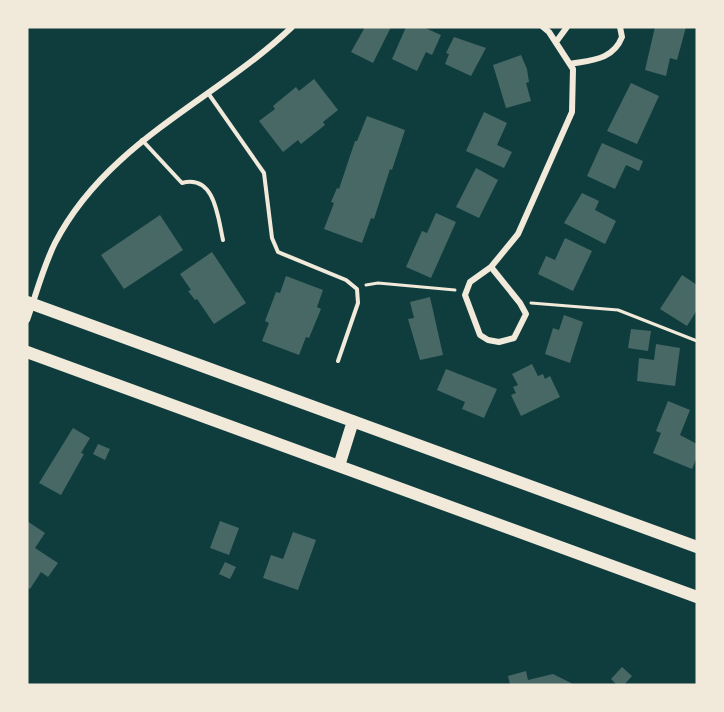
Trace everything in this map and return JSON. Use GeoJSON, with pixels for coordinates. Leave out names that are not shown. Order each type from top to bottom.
{"type":"FeatureCollection","features":[{"type":"Feature","properties":{"kind":"main road"},"geometry":{"type":"LineString","coordinates":[[30,303],[697,547]]}},
{"type":"Feature","properties":{"kind":"main road"},"geometry":{"type":"LineString","coordinates":[[27,352],[697,597]]}},
{"type":"Feature","properties":{"kind":"main road"},"geometry":{"type":"LineString","coordinates":[[339,466],[353,421]]}},
{"type":"Feature","properties":{"kind":"street"},"geometry":{"type":"LineString","coordinates":[[27,320],[30,303],[55,243],[93,188],[142,139],[268,50],[292,27]]}},
{"type":"Feature","properties":{"kind":"street"},"geometry":{"type":"LineString","coordinates":[[491,267],[526,314],[514,338],[499,342],[488,340],[480,334],[465,291],[475,277],[491,267],[518,234],[572,112],[573,69],[556,42],[543,27]]}},
{"type":"Feature","properties":{"kind":"street"},"geometry":{"type":"LineString","coordinates":[[556,42],[567,27]]}},
{"type":"Feature","properties":{"kind":"street"},"geometry":{"type":"LineString","coordinates":[[570,64],[606,57],[614,51],[622,37],[620,27]]}},
{"type":"Feature","properties":{"kind":"lane"},"geometry":{"type":"LineString","coordinates":[[207,92],[264,173],[272,238],[278,252],[346,280],[357,289],[358,303],[338,361]]}},
{"type":"Feature","properties":{"kind":"lane"},"geometry":{"type":"LineString","coordinates":[[142,139],[182,183],[199,184],[212,195],[223,240]]}},
{"type":"Feature","properties":{"kind":"path"},"geometry":{"type":"LineString","coordinates":[[378,283],[465,291]]}},
{"type":"Feature","properties":{"kind":"path"},"geometry":{"type":"LineString","coordinates":[[520,303],[618,310],[697,341]]}},
{"type":"Feature","properties":{"kind":"building"},"geometry":{"type":"Polygon","coordinates":[[[365,27],[391,27],[373,63],[351,52],[365,27]]]}},
{"type":"Feature","properties":{"kind":"building"},"geometry":{"type":"Polygon","coordinates":[[[406,27],[423,27],[441,35],[432,55],[426,52],[417,71],[392,59],[406,27]]]}},
{"type":"Feature","properties":{"kind":"building"},"geometry":{"type":"Polygon","coordinates":[[[655,27],[686,27],[677,60],[670,58],[666,76],[645,70],[655,27]]]}},
{"type":"Feature","properties":{"kind":"building"},"geometry":{"type":"Polygon","coordinates":[[[454,37],[486,48],[471,76],[445,64],[449,54],[446,53],[454,37]]]}},
{"type":"Feature","properties":{"kind":"building"},"geometry":{"type":"Polygon","coordinates":[[[521,55],[527,69],[529,82],[526,83],[531,101],[506,108],[493,65],[521,55]]]}},
{"type":"Feature","properties":{"kind":"building"},"geometry":{"type":"Polygon","coordinates":[[[314,79],[338,110],[323,122],[325,125],[301,144],[298,140],[283,152],[259,121],[275,109],[273,106],[296,87],[299,91],[314,79]]]}},
{"type":"Feature","properties":{"kind":"building"},"geometry":{"type":"Polygon","coordinates":[[[631,83],[659,96],[637,144],[607,131],[631,83]]]}},
{"type":"Feature","properties":{"kind":"building"},"geometry":{"type":"Polygon","coordinates":[[[484,112],[507,123],[497,145],[512,152],[504,168],[466,151],[484,112]]]}},
{"type":"Feature","properties":{"kind":"building"},"geometry":{"type":"Polygon","coordinates":[[[367,116],[405,130],[374,219],[371,218],[362,243],[324,229],[334,203],[331,202],[337,188],[339,189],[355,141],[357,141],[367,116]]]}},
{"type":"Feature","properties":{"kind":"building"},"geometry":{"type":"Polygon","coordinates":[[[602,143],[643,161],[639,171],[626,165],[615,189],[587,176],[602,143]]]}},
{"type":"Feature","properties":{"kind":"building"},"geometry":{"type":"Polygon","coordinates":[[[476,168],[498,180],[479,218],[456,207],[476,168]]]}},
{"type":"Feature","properties":{"kind":"building"},"geometry":{"type":"Polygon","coordinates":[[[582,193],[599,201],[595,210],[616,221],[605,244],[564,223],[582,193]]]}},
{"type":"Feature","properties":{"kind":"building"},"geometry":{"type":"Polygon","coordinates":[[[436,213],[456,222],[431,278],[406,267],[422,231],[427,233],[436,213]]]}},
{"type":"Feature","properties":{"kind":"building"},"geometry":{"type":"Polygon","coordinates":[[[160,215],[183,250],[124,289],[101,255],[160,215]]]}},
{"type":"Feature","properties":{"kind":"building"},"geometry":{"type":"Polygon","coordinates":[[[565,238],[592,251],[573,291],[538,274],[546,256],[555,260],[565,238]]]}},
{"type":"Feature","properties":{"kind":"building"},"geometry":{"type":"Polygon","coordinates":[[[212,252],[246,303],[214,324],[197,299],[195,300],[188,291],[191,290],[180,274],[212,252]]]}},
{"type":"Feature","properties":{"kind":"building"},"geometry":{"type":"Polygon","coordinates":[[[682,275],[697,285],[697,310],[687,326],[660,309],[682,275]]]}},
{"type":"Feature","properties":{"kind":"building"},"geometry":{"type":"Polygon","coordinates":[[[286,276],[323,290],[317,307],[321,309],[299,355],[262,341],[269,323],[265,321],[276,292],[280,293],[286,276]]]}},
{"type":"Feature","properties":{"kind":"building"},"geometry":{"type":"Polygon","coordinates":[[[430,297],[443,355],[420,360],[408,319],[414,318],[410,302],[430,297]]]}},
{"type":"Feature","properties":{"kind":"building"},"geometry":{"type":"Polygon","coordinates":[[[564,315],[583,322],[570,363],[545,354],[553,328],[559,330],[564,315]]]}},
{"type":"Feature","properties":{"kind":"building"},"geometry":{"type":"Polygon","coordinates":[[[631,329],[651,331],[648,351],[628,348],[631,329]]]}},
{"type":"Feature","properties":{"kind":"building"},"geometry":{"type":"Polygon","coordinates":[[[656,344],[680,348],[675,386],[637,381],[639,358],[654,360],[656,344]]]}},
{"type":"Feature","properties":{"kind":"building"},"geometry":{"type":"Polygon","coordinates":[[[532,364],[538,376],[543,374],[545,379],[550,376],[560,397],[521,416],[511,395],[516,393],[513,387],[518,385],[512,374],[532,364]]]}},
{"type":"Feature","properties":{"kind":"building"},"geometry":{"type":"Polygon","coordinates":[[[446,369],[497,389],[484,418],[462,409],[465,402],[437,390],[446,369]]]}},
{"type":"Feature","properties":{"kind":"building"},"geometry":{"type":"Polygon","coordinates":[[[668,401],[690,410],[680,435],[697,444],[697,457],[692,469],[653,453],[661,433],[656,431],[668,401]]]}},
{"type":"Feature","properties":{"kind":"building"},"geometry":{"type":"Polygon","coordinates":[[[73,428],[90,438],[81,453],[84,454],[61,495],[39,483],[73,428]]]}},
{"type":"Feature","properties":{"kind":"building"},"geometry":{"type":"Polygon","coordinates":[[[98,444],[110,449],[105,460],[93,454],[98,444]]]}},
{"type":"Feature","properties":{"kind":"building"},"geometry":{"type":"Polygon","coordinates":[[[27,521],[45,533],[35,548],[58,563],[48,577],[41,572],[30,589],[27,587],[27,521]]]}},
{"type":"Feature","properties":{"kind":"building"},"geometry":{"type":"Polygon","coordinates":[[[220,521],[239,528],[229,555],[210,548],[220,521]]]}},
{"type":"Feature","properties":{"kind":"building"},"geometry":{"type":"Polygon","coordinates":[[[293,532],[316,540],[298,590],[263,578],[271,555],[283,559],[293,532]]]}},
{"type":"Feature","properties":{"kind":"building"},"geometry":{"type":"Polygon","coordinates":[[[225,562],[236,567],[230,579],[219,574],[225,562]]]}},
{"type":"Feature","properties":{"kind":"building"},"geometry":{"type":"Polygon","coordinates":[[[622,667],[632,676],[624,685],[617,685],[611,679],[622,667]]]}},
{"type":"Feature","properties":{"kind":"building"},"geometry":{"type":"Polygon","coordinates":[[[526,671],[528,680],[553,674],[575,685],[510,685],[508,676],[526,671]]]}}]}
